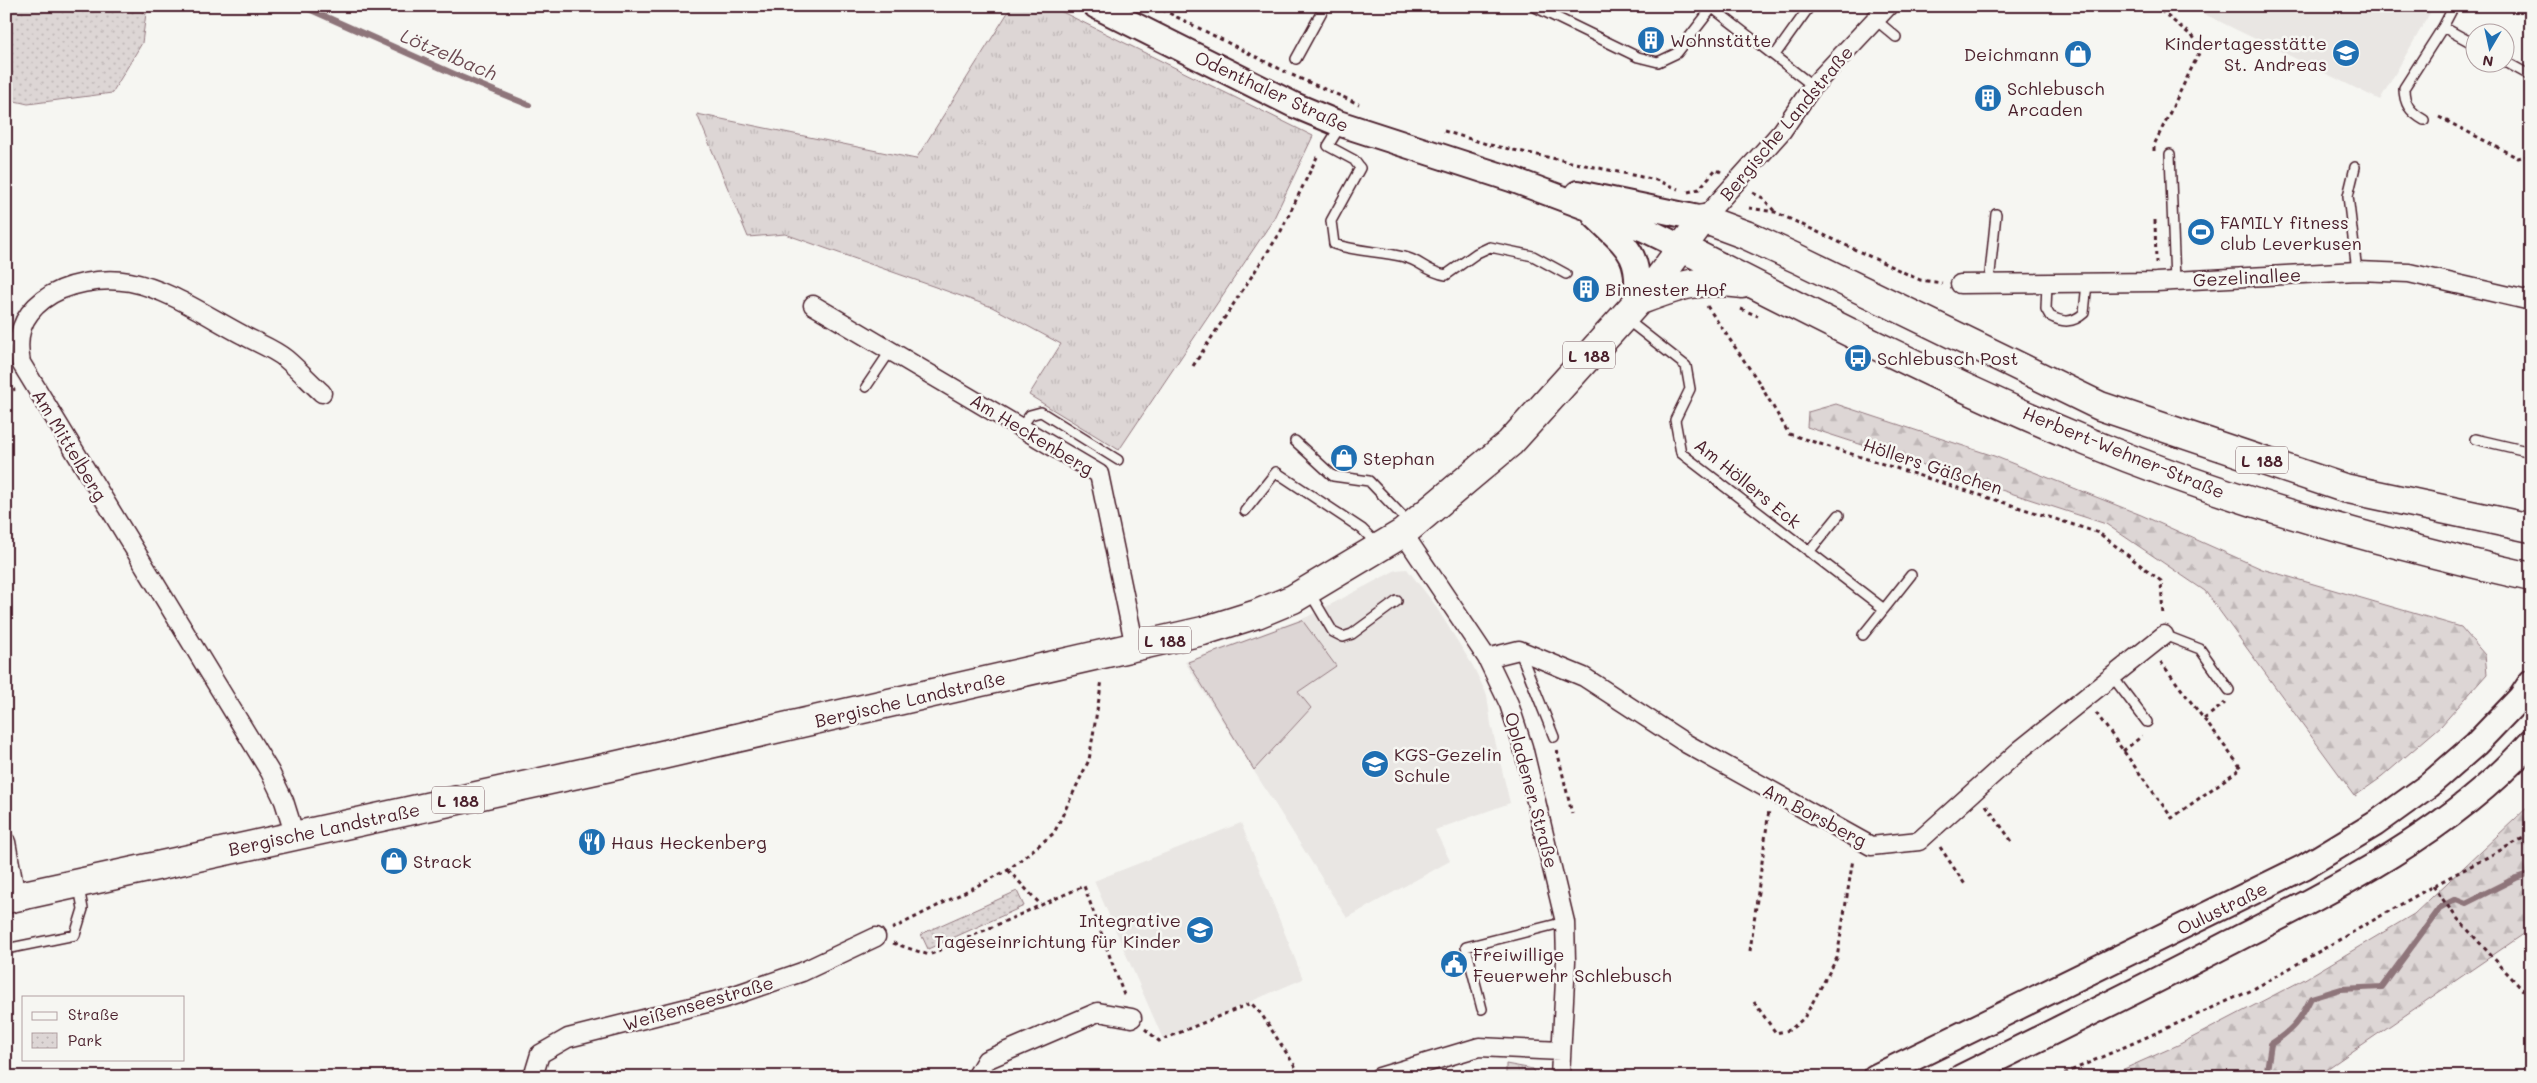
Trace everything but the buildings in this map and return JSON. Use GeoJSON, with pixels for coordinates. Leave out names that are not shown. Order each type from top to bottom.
{"type":"FeatureCollection","features":[{"type":"Feature","properties":{"kind":"main road","name":"Odenthaler Straße"},"geometry":{"type":"LineString","coordinates":[[1096,6],[1294,105],[1338,124],[1511,179],[1644,229],[1683,248]]}},
{"type":"Feature","properties":{"kind":"main road","name":"Odenthaler Straße"},"geometry":{"type":"LineString","coordinates":[[1511,179],[1703,219]]}},
{"type":"Feature","properties":{"kind":"main road"},"geometry":{"type":"LineString","coordinates":[[1588,209],[1633,255],[1639,279],[1630,309]]}},
{"type":"Feature","properties":{"kind":"main road","name":"L 188"},"geometry":{"type":"LineString","coordinates":[[1683,248],[1703,219]]}},
{"type":"Feature","properties":{"kind":"main road","name":"Herbert-Wehner-Straße"},"geometry":{"type":"LineString","coordinates":[[1703,219],[1746,234],[2100,406],[2344,488],[2531,528]]}},
{"type":"Feature","properties":{"kind":"main road","name":"Herbert-Wehner-Straße"},"geometry":{"type":"LineString","coordinates":[[1683,248],[1915,364],[2089,442],[2251,502],[2342,531],[2531,577]]}},
{"type":"Feature","properties":{"kind":"main road","name":"Bergische Landstraße"},"geometry":{"type":"LineString","coordinates":[[11,898],[1106,654],[1203,631],[1257,614],[1308,590],[1398,535],[1510,443],[1683,248]]}},
{"type":"Feature","properties":{"kind":"main road"},"geometry":{"type":"LineString","coordinates":[[1630,309],[1676,287],[1713,280],[1754,285]]}},
{"type":"Feature","properties":{"kind":"main road","name":"Oulustraße"},"geometry":{"type":"LineString","coordinates":[[1875,1077],[2304,868],[2375,824],[2429,785],[2476,744],[2521,697],[2531,682]]}},
{"type":"Feature","properties":{"kind":"main road","name":"Oulustraße"},"geometry":{"type":"LineString","coordinates":[[1961,1077],[2083,1018],[2312,901],[2382,861],[2468,801],[2531,742]]}},
{"type":"Feature","properties":{"kind":"street","name":"Bergische Landstraße"},"geometry":{"type":"LineString","coordinates":[[1703,219],[1735,186],[1782,131],[1813,86],[1888,6]]}},
{"type":"Feature","properties":{"kind":"street","name":"Gezelinallee"},"geometry":{"type":"LineString","coordinates":[[1960,284],[2087,284],[2356,271],[2409,273],[2531,301]]}},
{"type":"Feature","properties":{"kind":"street","name":"Am Mittelberg"},"geometry":{"type":"LineString","coordinates":[[295,836],[284,801],[270,772],[30,380],[21,363],[19,334],[24,320],[34,307],[60,290],[98,281],[130,282],[153,288],[177,299],[284,358],[322,393]]}},
{"type":"Feature","properties":{"kind":"street","name":"Am Heckenberg"},"geometry":{"type":"LineString","coordinates":[[813,305],[891,349],[1099,474],[1135,647]]}},
{"type":"Feature","properties":{"kind":"street","name":"Opladener Straße"},"geometry":{"type":"LineString","coordinates":[[1398,535],[1488,658],[1509,704],[1523,747],[1565,922],[1566,961],[1560,1077]]}},
{"type":"Feature","properties":{"kind":"street","name":"Am Borsberg"},"geometry":{"type":"LineString","coordinates":[[1519,650],[1584,677],[1687,744],[1870,846],[1918,840],[2020,750],[2164,635]]}},
{"type":"Feature","properties":{"kind":"street"},"geometry":{"type":"LineString","coordinates":[[1488,658],[1519,650]]}},
{"type":"Feature","properties":{"kind":"street"},"geometry":{"type":"LineString","coordinates":[[6,842],[11,898]]}},
{"type":"Feature","properties":{"kind":"street","name":"Weißenseestraße"},"geometry":{"type":"LineString","coordinates":[[533,1077],[540,1054],[568,1038],[723,999],[802,972],[876,937]]}},
{"type":"Feature","properties":{"kind":"street"},"geometry":{"type":"LineString","coordinates":[[976,1077],[986,1060],[1098,1012],[1132,1018]]}},
{"type":"Feature","properties":{"kind":"street"},"geometry":{"type":"LineString","coordinates":[[1379,1077],[1479,1047],[1561,1051]]}},
{"type":"Feature","properties":{"kind":"lane"},"geometry":{"type":"LineString","coordinates":[[1296,59],[1325,6]]}},
{"type":"Feature","properties":{"kind":"lane"},"geometry":{"type":"LineString","coordinates":[[1533,6],[1638,57],[1658,62],[1676,53],[1711,7],[1813,86]]}},
{"type":"Feature","properties":{"kind":"lane"},"geometry":{"type":"LineString","coordinates":[[1775,55],[1810,6]]}},
{"type":"Feature","properties":{"kind":"lane"},"geometry":{"type":"LineString","coordinates":[[2424,120],[2414,114],[2408,106],[2404,99],[2404,88],[2443,27],[2454,6]]}},
{"type":"Feature","properties":{"kind":"lane"},"geometry":{"type":"LineString","coordinates":[[1876,20],[1896,37]]}},
{"type":"Feature","properties":{"kind":"lane"},"geometry":{"type":"LineString","coordinates":[[2443,27],[2464,39]]}},
{"type":"Feature","properties":{"kind":"lane"},"geometry":{"type":"LineString","coordinates":[[2514,67],[2531,76]]}},
{"type":"Feature","properties":{"kind":"lane"},"geometry":{"type":"LineString","coordinates":[[1338,124],[1328,146],[1354,160],[1360,168],[1331,221],[1334,244],[1354,251],[1406,257],[1432,273],[1446,274],[1477,253],[1490,247],[1533,256],[1566,274]]}},
{"type":"Feature","properties":{"kind":"lane"},"geometry":{"type":"LineString","coordinates":[[2170,154],[2175,281]]}},
{"type":"Feature","properties":{"kind":"lane"},"geometry":{"type":"LineString","coordinates":[[2355,167],[2348,196],[2356,271]]}},
{"type":"Feature","properties":{"kind":"lane"},"geometry":{"type":"LineString","coordinates":[[1989,283],[1996,214]]}},
{"type":"Feature","properties":{"kind":"lane"},"geometry":{"type":"LineString","coordinates":[[2047,283],[2046,309],[2050,316],[2067,322],[2077,319],[2084,313],[2087,284]]}},
{"type":"Feature","properties":{"kind":"lane","name":"Am Höllers Eck"},"geometry":{"type":"LineString","coordinates":[[1630,309],[1686,366],[1690,389],[1675,420],[1681,453],[1884,609]]}},
{"type":"Feature","properties":{"kind":"lane"},"geometry":{"type":"LineString","coordinates":[[866,387],[891,349]]}},
{"type":"Feature","properties":{"kind":"lane"},"geometry":{"type":"LineString","coordinates":[[1021,427],[1030,415],[1041,412],[1118,460]]}},
{"type":"Feature","properties":{"kind":"lane"},"geometry":{"type":"LineString","coordinates":[[2475,438],[2531,452]]}},
{"type":"Feature","properties":{"kind":"lane"},"geometry":{"type":"LineString","coordinates":[[1295,440],[1333,476],[1369,480],[1398,535]]}},
{"type":"Feature","properties":{"kind":"lane"},"geometry":{"type":"LineString","coordinates":[[1245,511],[1276,472],[1362,529],[1398,535]]}},
{"type":"Feature","properties":{"kind":"lane","name":"Am Höllers Eck"},"geometry":{"type":"LineString","coordinates":[[1809,552],[1840,515]]}},
{"type":"Feature","properties":{"kind":"lane"},"geometry":{"type":"LineString","coordinates":[[1863,635],[1911,575]]}},
{"type":"Feature","properties":{"kind":"lane"},"geometry":{"type":"LineString","coordinates":[[1308,590],[1333,632],[1344,637],[1352,634],[1397,601]]}},
{"type":"Feature","properties":{"kind":"lane"},"geometry":{"type":"LineString","coordinates":[[2164,635],[2200,649],[2229,690]]}},
{"type":"Feature","properties":{"kind":"lane"},"geometry":{"type":"LineString","coordinates":[[1519,650],[1554,737]]}},
{"type":"Feature","properties":{"kind":"lane"},"geometry":{"type":"LineString","coordinates":[[2112,676],[2146,722]]}},
{"type":"Feature","properties":{"kind":"lane"},"geometry":{"type":"LineString","coordinates":[[6,948],[75,935],[83,909],[79,883]]}},
{"type":"Feature","properties":{"kind":"lane"},"geometry":{"type":"LineString","coordinates":[[1482,1009],[1466,947],[1565,922]]}},
{"type":"Feature","properties":{"kind":"path"},"geometry":{"type":"LineString","coordinates":[[1155,6],[1256,58],[1365,106]]}},
{"type":"Feature","properties":{"kind":"path"},"geometry":{"type":"LineString","coordinates":[[2155,6],[2203,45],[2201,50]]}},
{"type":"Feature","properties":{"kind":"path"},"geometry":{"type":"LineString","coordinates":[[2434,115],[2518,158],[2531,155]]}},
{"type":"Feature","properties":{"kind":"path"},"geometry":{"type":"LineString","coordinates":[[1193,366],[1280,234],[1338,124]]}},
{"type":"Feature","properties":{"kind":"path"},"geometry":{"type":"LineString","coordinates":[[1436,129],[1490,145],[1656,180],[1686,192],[1699,189],[1716,168],[1735,186],[1763,198],[1775,212],[1790,221],[1920,280],[1960,284]]}},
{"type":"Feature","properties":{"kind":"path","name":"Höllers Gäßchen"},"geometry":{"type":"LineString","coordinates":[[1705,304],[1758,381],[1789,434],[2099,533],[2161,581],[2164,635]]}},
{"type":"Feature","properties":{"kind":"path"},"geometry":{"type":"LineString","coordinates":[[2085,698],[2172,818],[2241,768],[2149,647]]}},
{"type":"Feature","properties":{"kind":"path"},"geometry":{"type":"LineString","coordinates":[[876,937],[1008,870],[1054,832],[1088,760],[1106,654]]}},
{"type":"Feature","properties":{"kind":"path"},"geometry":{"type":"LineString","coordinates":[[2204,719],[2234,696],[2229,690]]}},
{"type":"Feature","properties":{"kind":"path"},"geometry":{"type":"LineString","coordinates":[[1554,737],[1572,814]]}},
{"type":"Feature","properties":{"kind":"path"},"geometry":{"type":"LineString","coordinates":[[1976,790],[2013,843]]}},
{"type":"Feature","properties":{"kind":"path"},"geometry":{"type":"LineString","coordinates":[[1750,951],[1771,792]]}},
{"type":"Feature","properties":{"kind":"path"},"geometry":{"type":"LineString","coordinates":[[1929,831],[1966,886]]}},
{"type":"Feature","properties":{"kind":"path"},"geometry":{"type":"LineString","coordinates":[[2057,1077],[2250,991],[2434,886],[2531,834]]}},
{"type":"Feature","properties":{"kind":"path"},"geometry":{"type":"LineString","coordinates":[[1754,1002],[1776,1032],[1790,1030],[1804,1018],[1837,958],[1856,838]]}},
{"type":"Feature","properties":{"kind":"path"},"geometry":{"type":"LineString","coordinates":[[1008,870],[1041,905]]}},
{"type":"Feature","properties":{"kind":"path"},"geometry":{"type":"LineString","coordinates":[[876,937],[929,955],[1084,886],[1132,1018],[1159,1041],[1251,1003],[1262,1015],[1302,1077]]}},
{"type":"Feature","properties":{"kind":"path"},"geometry":{"type":"LineString","coordinates":[[2434,886],[2456,917],[2531,999]]}},
{"type":"Feature","properties":{"kind":"shaded area","name":"Kindertagesstätte St. Andreas"},"geometry":{"type":"Polygon","coordinates":[[[2188,6],[2434,6],[2380,100],[2188,6]]]}},
{"type":"Feature","properties":{"kind":"shaded area","name":"KGS-Gezelin Schule"},"geometry":{"type":"Polygon","coordinates":[[[1407,569],[1433,602],[1473,666],[1487,695],[1491,724],[1510,803],[1435,830],[1450,861],[1347,918],[1185,662],[1307,617],[1396,570],[1407,569]]]}},
{"type":"Feature","properties":{"kind":"shaded area","name":"Integrative Tageseinrichtung für Kinder"},"geometry":{"type":"Polygon","coordinates":[[[1241,823],[1303,979],[1163,1039],[1094,881],[1241,823]]]}},
{"type":"Feature","properties":{"kind":"green space"},"geometry":{"type":"Polygon","coordinates":[[[6,6],[147,6],[142,43],[112,93],[28,104],[6,99],[6,6]]]}},
{"type":"Feature","properties":{"kind":"green space"},"geometry":{"type":"Polygon","coordinates":[[[1012,6],[1050,6],[1313,136],[1273,220],[1119,450],[1029,395],[1061,344],[992,307],[785,234],[748,237],[697,114],[916,159],[1012,6]]]}},
{"type":"Feature","properties":{"kind":"green space"},"geometry":{"type":"Polygon","coordinates":[[[1836,404],[1994,456],[2141,515],[2262,569],[2461,627],[2485,655],[2487,674],[2441,726],[2382,777],[2355,796],[2205,591],[2106,524],[1807,427],[1808,412],[1836,404]]]}},
{"type":"Feature","properties":{"kind":"green space"},"geometry":{"type":"Polygon","coordinates":[[[1302,620],[1336,666],[1298,692],[1311,708],[1254,770],[1188,662],[1302,620]]]}},
{"type":"Feature","properties":{"kind":"green space"},"geometry":{"type":"Polygon","coordinates":[[[2531,804],[2531,929],[2315,1077],[2106,1077],[2178,1045],[2303,980],[2414,914],[2531,804]]]}},
{"type":"Feature","properties":{"kind":"green space"},"geometry":{"type":"Polygon","coordinates":[[[1017,891],[1024,906],[928,949],[921,934],[1017,891]]]}},
{"type":"Feature","properties":{"kind":"green space"},"geometry":{"type":"Polygon","coordinates":[[[1506,1064],[1533,1069],[1535,1077],[1506,1077],[1506,1064]]]}},
{"type":"Feature","properties":{"kind":"waterway","name":"Lötzelbach"},"geometry":{"type":"LineString","coordinates":[[302,6],[461,77],[529,105]]}},
{"type":"Feature","properties":{"kind":"waterway"},"geometry":{"type":"LineString","coordinates":[[2260,1077],[2267,1070],[2271,1044],[2295,1024],[2311,998],[2341,989],[2382,987],[2441,907],[2456,899],[2466,903],[2516,878],[2531,873]]}},
{"type":"Feature","properties":{"kind":"place","name":"Wohnstätte"},"geometry":{"type":"Point","coordinates":[1651,40]}},
{"type":"Feature","properties":{"kind":"place","name":"Kindertagesstätte St. Andreas"},"geometry":{"type":"Point","coordinates":[2346,53]}},
{"type":"Feature","properties":{"kind":"place","name":"Deichmann"},"geometry":{"type":"Point","coordinates":[2078,54]}},
{"type":"Feature","properties":{"kind":"place","name":"Schlebusch Arcaden"},"geometry":{"type":"Point","coordinates":[1988,98]}},
{"type":"Feature","properties":{"kind":"place","name":"FAMILY fitness club Leverkusen"},"geometry":{"type":"Point","coordinates":[2201,232]}},
{"type":"Feature","properties":{"kind":"place","name":"Binnester Hof"},"geometry":{"type":"Point","coordinates":[1586,289]}},
{"type":"Feature","properties":{"kind":"place","name":"Schlebusch Post"},"geometry":{"type":"Point","coordinates":[1858,358]}},
{"type":"Feature","properties":{"kind":"place","name":"Stephan"},"geometry":{"type":"Point","coordinates":[1344,458]}},
{"type":"Feature","properties":{"kind":"place","name":"KGS-Gezelin Schule"},"geometry":{"type":"Point","coordinates":[1375,764]}},
{"type":"Feature","properties":{"kind":"place","name":"Haus Heckenberg"},"geometry":{"type":"Point","coordinates":[592,842]}},
{"type":"Feature","properties":{"kind":"place","name":"Strack"},"geometry":{"type":"Point","coordinates":[394,861]}},
{"type":"Feature","properties":{"kind":"place","name":"Integrative Tageseinrichtung für Kinder"},"geometry":{"type":"Point","coordinates":[1200,930]}},
{"type":"Feature","properties":{"kind":"place","name":"Freiwillige Feuerwehr Schlebusch"},"geometry":{"type":"Point","coordinates":[1454,964]}}]}
